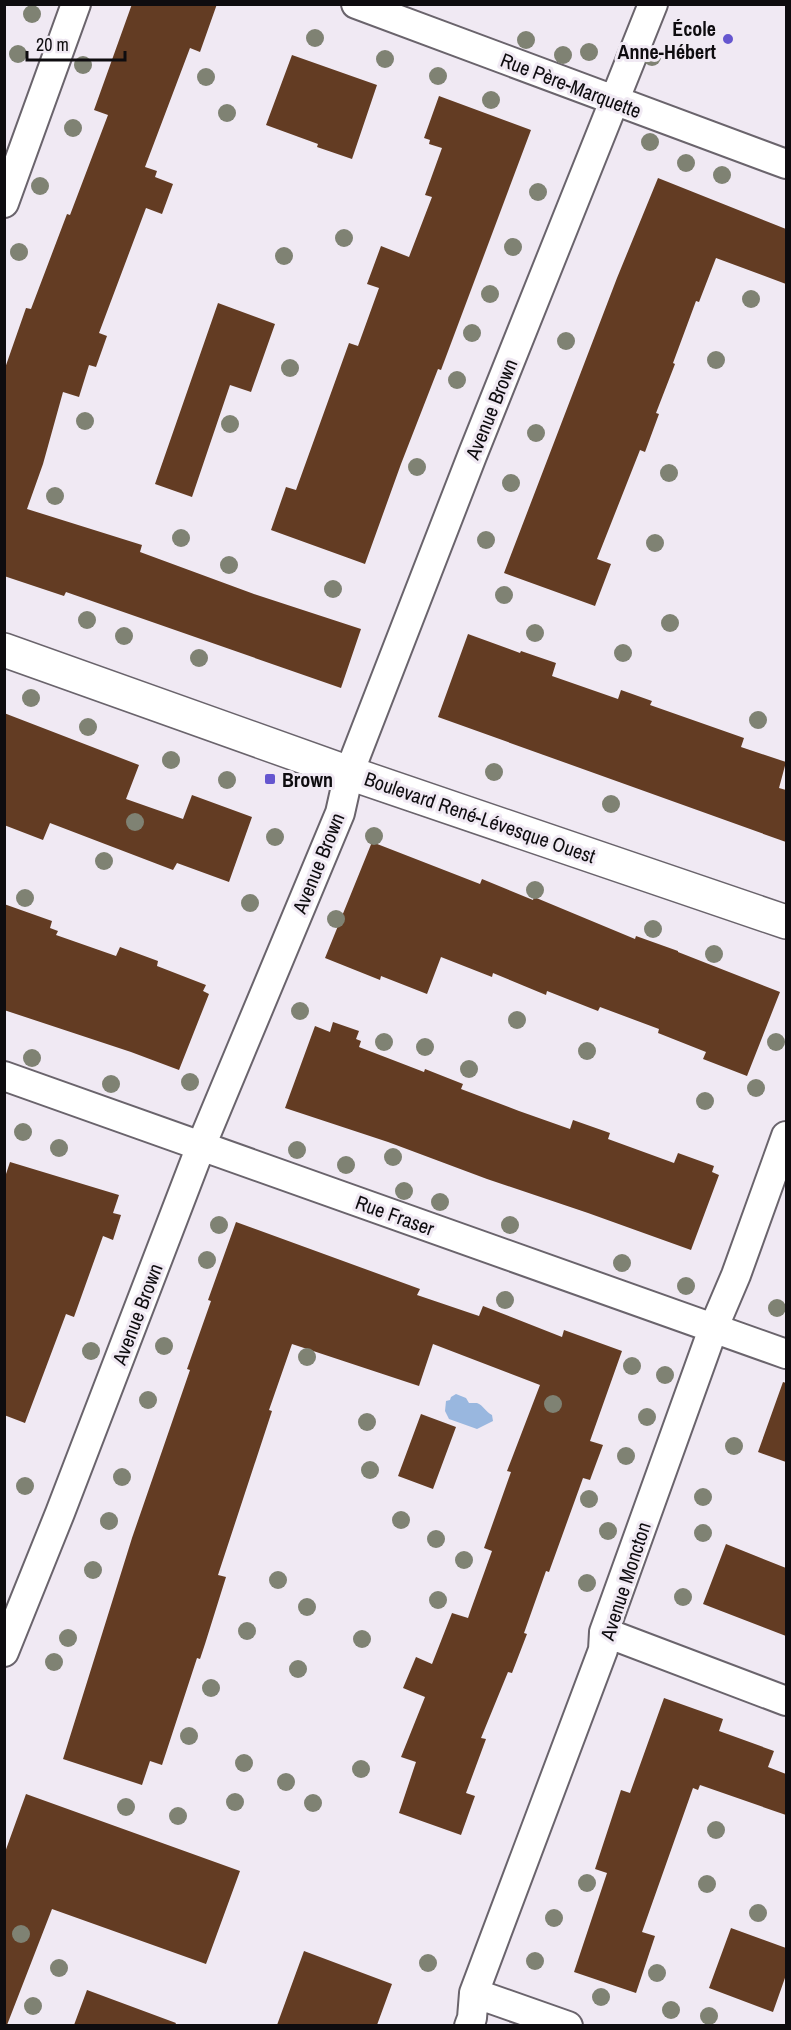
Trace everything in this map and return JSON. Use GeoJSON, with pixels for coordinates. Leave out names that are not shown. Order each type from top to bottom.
{"type":"FeatureCollection","features":[{"type":"Feature","properties":{"kind":"main road","name":"Boulevard René-Lévesque Ouest"},"geometry":{"type":"LineString","coordinates":[[4,650],[349,773],[786,922]]}},
{"type":"Feature","properties":{"kind":"street"},"geometry":{"type":"LineString","coordinates":[[4,203],[76,4]]}},
{"type":"Feature","properties":{"kind":"street","name":"Rue Père-Marquette"},"geometry":{"type":"LineString","coordinates":[[356,4],[390,10],[615,102],[786,164]]}},
{"type":"Feature","properties":{"kind":"street","name":"Avenue Brown"},"geometry":{"type":"LineString","coordinates":[[4,1652],[201,1146],[340,813],[349,773],[472,456],[653,4]]}},
{"type":"Feature","properties":{"kind":"street","name":"Rue Fraser"},"geometry":{"type":"LineString","coordinates":[[4,1076],[786,1354]]}},
{"type":"Feature","properties":{"kind":"street","name":"Avenue Moncton"},"geometry":{"type":"LineString","coordinates":[[469,2025],[472,2018],[474,1993],[603,1650],[604,1632],[713,1329],[736,1275],[786,1137]]}},
{"type":"Feature","properties":{"kind":"street"},"geometry":{"type":"LineString","coordinates":[[604,1632],[786,1701]]}},
{"type":"Feature","properties":{"kind":"street"},"geometry":{"type":"LineString","coordinates":[[474,1993],[567,2025]]}},
{"type":"Feature","properties":{"kind":"water"},"geometry":{"type":"Polygon","coordinates":[[[456,1394],[466,1398],[469,1403],[481,1405],[492,1415],[493,1421],[477,1429],[449,1419],[445,1411],[446,1401],[456,1394]]]}},
{"type":"Feature","properties":{"kind":"building"},"geometry":{"type":"Polygon","coordinates":[[[132,4],[217,4],[200,52],[190,48],[145,167],[157,171],[155,177],[173,184],[162,214],[146,208],[99,333],[107,336],[96,367],[89,365],[79,397],[63,392],[43,464],[27,509],[142,545],[140,552],[257,595],[361,629],[341,688],[66,592],[64,596],[4,576],[4,371],[26,308],[31,309],[108,115],[94,110],[132,4]]]}},
{"type":"Feature","properties":{"kind":"building"},"geometry":{"type":"Polygon","coordinates":[[[292,55],[377,85],[352,159],[266,125],[292,55]]]}},
{"type":"Feature","properties":{"kind":"building"},"geometry":{"type":"Polygon","coordinates":[[[439,96],[531,130],[441,370],[438,369],[401,464],[365,564],[271,530],[286,487],[296,490],[349,343],[358,346],[379,288],[367,284],[381,246],[409,257],[432,197],[425,195],[442,148],[429,144],[430,140],[424,138],[439,96]]]}},
{"type":"Feature","properties":{"kind":"building"},"geometry":{"type":"Polygon","coordinates":[[[658,178],[786,229],[786,284],[716,258],[699,302],[696,301],[673,363],[675,364],[656,413],[659,414],[645,452],[640,450],[597,559],[611,564],[595,606],[504,573],[617,278],[658,178]]]}},
{"type":"Feature","properties":{"kind":"building"},"geometry":{"type":"Polygon","coordinates":[[[218,303],[275,324],[251,392],[230,385],[192,497],[155,484],[218,303]]]}},
{"type":"Feature","properties":{"kind":"building"},"geometry":{"type":"Polygon","coordinates":[[[468,634],[556,663],[552,676],[618,699],[621,690],[652,701],[650,705],[744,738],[741,747],[786,762],[779,788],[786,790],[786,842],[438,717],[468,634]]]}},
{"type":"Feature","properties":{"kind":"building"},"geometry":{"type":"Polygon","coordinates":[[[4,713],[139,765],[126,799],[183,819],[192,795],[252,817],[229,882],[177,863],[173,870],[50,823],[43,840],[4,825],[4,713]]]}},
{"type":"Feature","properties":{"kind":"building"},"geometry":{"type":"Polygon","coordinates":[[[372,842],[480,884],[482,879],[533,900],[534,897],[635,939],[636,936],[678,951],[780,992],[747,1076],[703,1059],[706,1052],[658,1033],[659,1029],[600,1007],[598,1011],[547,991],[546,995],[493,973],[492,977],[441,957],[427,994],[381,976],[380,980],[325,958],[372,842]]]}},
{"type":"Feature","properties":{"kind":"building"},"geometry":{"type":"Polygon","coordinates":[[[4,904],[52,921],[50,928],[58,931],[56,935],[116,956],[120,947],[158,961],[157,966],[206,985],[203,991],[209,994],[179,1070],[4,1010],[4,904]]]}},
{"type":"Feature","properties":{"kind":"building"},"geometry":{"type":"Polygon","coordinates":[[[333,1022],[359,1031],[356,1039],[361,1041],[359,1047],[463,1084],[461,1089],[519,1111],[570,1129],[573,1120],[610,1133],[608,1139],[674,1163],[678,1153],[714,1166],[712,1172],[719,1175],[691,1250],[388,1142],[285,1108],[315,1026],[330,1032],[333,1022]]]}},
{"type":"Feature","properties":{"kind":"building"},"geometry":{"type":"Polygon","coordinates":[[[10,1162],[119,1195],[113,1213],[121,1215],[113,1240],[103,1236],[74,1317],[66,1314],[25,1423],[4,1415],[4,1180],[10,1162]]]}},
{"type":"Feature","properties":{"kind":"building"},"geometry":{"type":"Polygon","coordinates":[[[236,1222],[420,1289],[417,1295],[479,1316],[483,1306],[562,1337],[564,1330],[622,1351],[590,1441],[603,1445],[590,1480],[583,1478],[549,1572],[546,1571],[524,1633],[527,1634],[512,1673],[508,1672],[481,1738],[486,1739],[466,1793],[475,1796],[461,1835],[399,1813],[416,1762],[401,1757],[425,1697],[403,1688],[416,1657],[432,1664],[452,1613],[468,1618],[492,1551],[484,1548],[511,1472],[507,1471],[540,1385],[433,1344],[419,1386],[292,1344],[218,1575],[226,1577],[200,1659],[197,1658],[162,1765],[150,1761],[142,1785],[63,1759],[132,1538],[190,1370],[187,1369],[211,1301],[208,1300],[236,1222]]]}},
{"type":"Feature","properties":{"kind":"building"},"geometry":{"type":"Polygon","coordinates":[[[783,1382],[786,1383],[786,1462],[758,1452],[783,1382]]]}},
{"type":"Feature","properties":{"kind":"building"},"geometry":{"type":"Polygon","coordinates":[[[421,1414],[456,1427],[433,1489],[398,1476],[421,1414]]]}},
{"type":"Feature","properties":{"kind":"building"},"geometry":{"type":"Polygon","coordinates":[[[726,1544],[786,1568],[786,1636],[703,1604],[726,1544]]]}},
{"type":"Feature","properties":{"kind":"building"},"geometry":{"type":"Polygon","coordinates":[[[664,1698],[723,1719],[719,1731],[774,1751],[768,1767],[786,1774],[786,1815],[700,1785],[698,1790],[693,1788],[642,1932],[655,1936],[636,1993],[574,1972],[607,1873],[595,1869],[621,1790],[630,1793],[664,1698]]]}},
{"type":"Feature","properties":{"kind":"building"},"geometry":{"type":"Polygon","coordinates":[[[26,1794],[240,1871],[206,1964],[52,1909],[7,2025],[4,2025],[4,1855],[26,1794]]]}},
{"type":"Feature","properties":{"kind":"building"},"geometry":{"type":"Polygon","coordinates":[[[731,1928],[786,1948],[786,1975],[773,2012],[709,1988],[731,1928]]]}},
{"type":"Feature","properties":{"kind":"building"},"geometry":{"type":"Polygon","coordinates":[[[304,1951],[392,1984],[377,2025],[277,2025],[304,1951]]]}},
{"type":"Feature","properties":{"kind":"building"},"geometry":{"type":"Polygon","coordinates":[[[87,1990],[176,2023],[175,2025],[74,2025],[87,1990]]]}},
{"type":"Feature","properties":{"kind":"place","name":"École Anne-Hébert"},"geometry":{"type":"Point","coordinates":[728,39]}},
{"type":"Feature","properties":{"kind":"place","name":"Brown"},"geometry":{"type":"Point","coordinates":[270,779]}}]}
